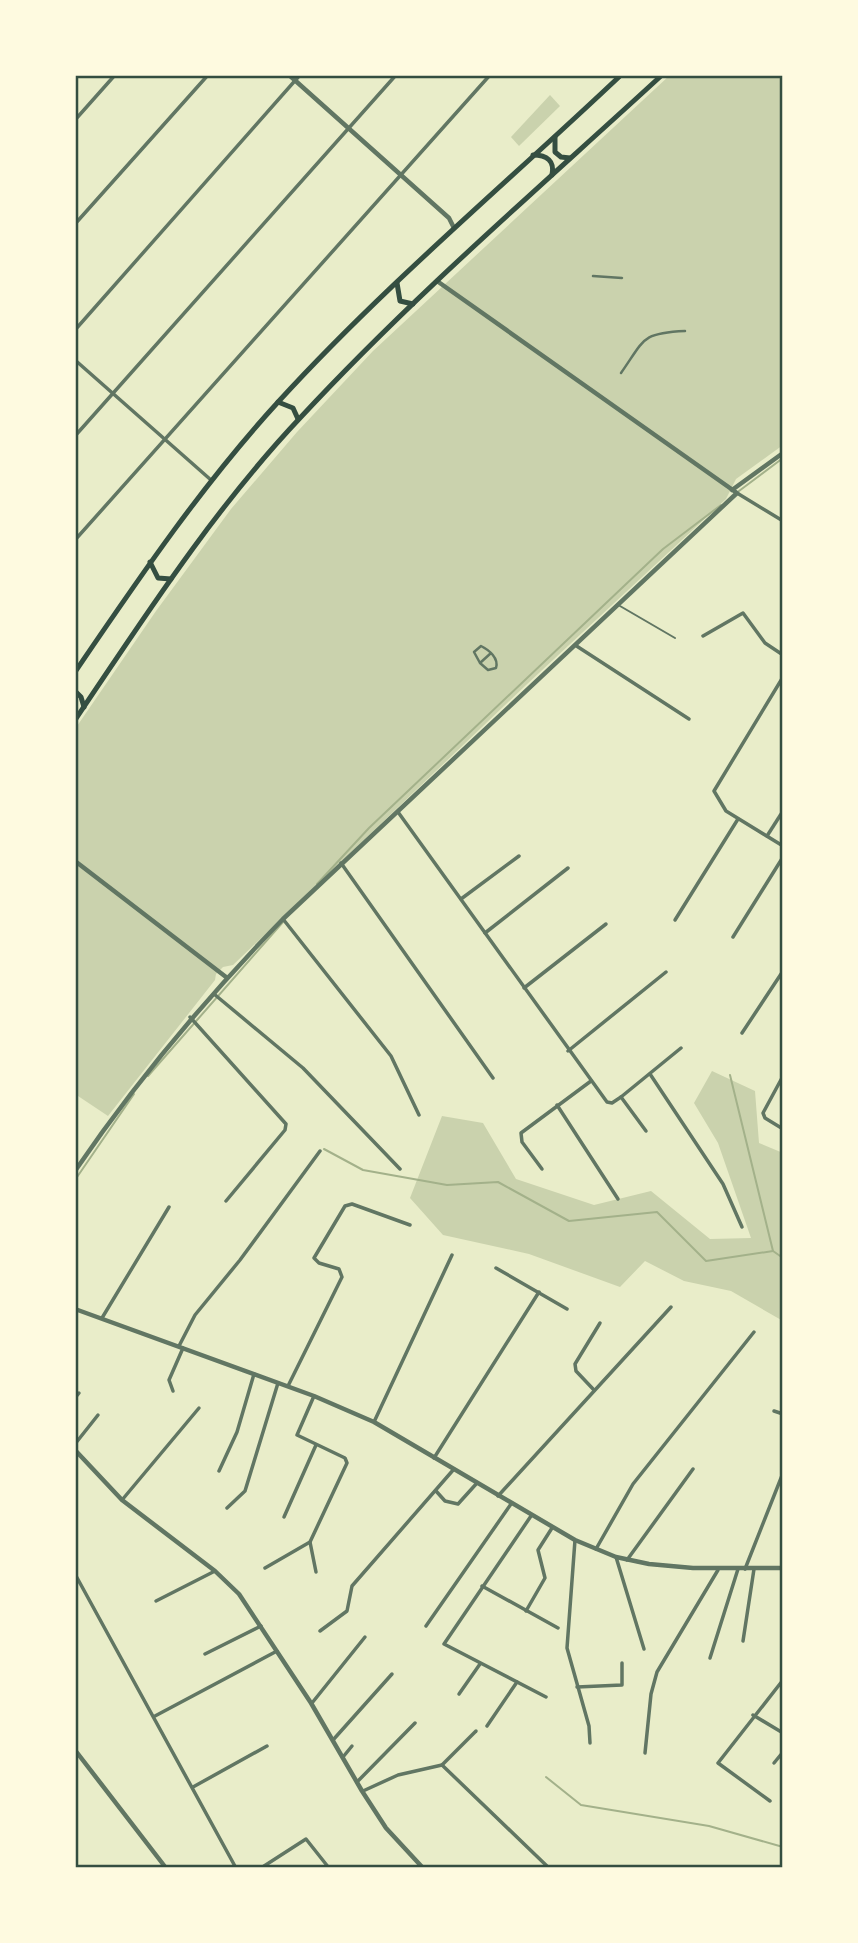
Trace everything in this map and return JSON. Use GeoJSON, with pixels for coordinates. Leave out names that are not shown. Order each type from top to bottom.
{"type":"FeatureCollection","features":[{"type":"Feature","properties":{"kind":"highway"},"geometry":{"type":"LineString","coordinates":[[75,672],[150,562],[211,480],[278,402],[397,283],[621,75]]}},
{"type":"Feature","properties":{"kind":"highway"},"geometry":{"type":"LineString","coordinates":[[653,83],[655,75]]}},
{"type":"Feature","properties":{"kind":"highway"},"geometry":{"type":"LineString","coordinates":[[75,720],[171,579],[298,419],[437,281],[662,75]]}},
{"type":"Feature","properties":{"kind":"highway"},"geometry":{"type":"LineString","coordinates":[[555,137],[555,153],[571,158]]}},
{"type":"Feature","properties":{"kind":"highway"},"geometry":{"type":"LineString","coordinates":[[533,155],[542,155],[551,161],[552,175]]}},
{"type":"Feature","properties":{"kind":"highway"},"geometry":{"type":"LineString","coordinates":[[397,283],[400,301],[414,303]]}},
{"type":"Feature","properties":{"kind":"highway"},"geometry":{"type":"LineString","coordinates":[[278,402],[293,408],[298,419]]}},
{"type":"Feature","properties":{"kind":"highway"},"geometry":{"type":"LineString","coordinates":[[150,562],[158,578],[171,579]]}},
{"type":"Feature","properties":{"kind":"highway"},"geometry":{"type":"LineString","coordinates":[[75,691],[81,697],[83,708]]}},
{"type":"Feature","properties":{"kind":"street"},"geometry":{"type":"LineString","coordinates":[[75,120],[115,75]]}},
{"type":"Feature","properties":{"kind":"street"},"geometry":{"type":"LineString","coordinates":[[75,224],[208,75]]}},
{"type":"Feature","properties":{"kind":"street"},"geometry":{"type":"LineString","coordinates":[[289,75],[449,218],[454,230]]}},
{"type":"Feature","properties":{"kind":"street"},"geometry":{"type":"LineString","coordinates":[[75,330],[300,75]]}},
{"type":"Feature","properties":{"kind":"street"},"geometry":{"type":"LineString","coordinates":[[75,436],[396,75]]}},
{"type":"Feature","properties":{"kind":"street"},"geometry":{"type":"LineString","coordinates":[[75,540],[490,75]]}},
{"type":"Feature","properties":{"kind":"street"},"geometry":{"type":"LineString","coordinates":[[449,218],[464,220]]}},
{"type":"Feature","properties":{"kind":"street"},"geometry":{"type":"LineString","coordinates":[[593,276],[622,278]]}},
{"type":"Feature","properties":{"kind":"street"},"geometry":{"type":"LineString","coordinates":[[437,281],[735,492],[783,521]]}},
{"type":"Feature","properties":{"kind":"street"},"geometry":{"type":"LineString","coordinates":[[621,373],[648,336],[658,332],[685,331]]}},
{"type":"Feature","properties":{"kind":"street"},"geometry":{"type":"LineString","coordinates":[[75,360],[211,480]]}},
{"type":"Feature","properties":{"kind":"street"},"geometry":{"type":"LineString","coordinates":[[75,1171],[135,1086],[190,1017],[283,919],[619,605],[735,492],[783,453]]}},
{"type":"Feature","properties":{"kind":"street"},"geometry":{"type":"LineString","coordinates":[[704,636],[744,613],[765,643],[783,655]]}},
{"type":"Feature","properties":{"kind":"street"},"geometry":{"type":"LineString","coordinates":[[575,645],[690,719]]}},
{"type":"Feature","properties":{"kind":"street"},"geometry":{"type":"LineString","coordinates":[[482,646],[497,660],[496,668],[488,670],[480,663],[474,654],[476,648],[482,646]]}},
{"type":"Feature","properties":{"kind":"street"},"geometry":{"type":"LineString","coordinates":[[480,663],[491,653]]}},
{"type":"Feature","properties":{"kind":"street"},"geometry":{"type":"LineString","coordinates":[[783,677],[714,790],[719,804],[738,819],[783,846]]}},
{"type":"Feature","properties":{"kind":"street"},"geometry":{"type":"LineString","coordinates":[[397,810],[608,1103],[621,1097],[681,1048]]}},
{"type":"Feature","properties":{"kind":"street"},"geometry":{"type":"LineString","coordinates":[[767,836],[783,811]]}},
{"type":"Feature","properties":{"kind":"street"},"geometry":{"type":"LineString","coordinates":[[675,920],[738,819]]}},
{"type":"Feature","properties":{"kind":"street"},"geometry":{"type":"LineString","coordinates":[[461,899],[519,856]]}},
{"type":"Feature","properties":{"kind":"street"},"geometry":{"type":"LineString","coordinates":[[733,936],[783,857]]}},
{"type":"Feature","properties":{"kind":"street"},"geometry":{"type":"LineString","coordinates":[[75,861],[226,977]]}},
{"type":"Feature","properties":{"kind":"street"},"geometry":{"type":"LineString","coordinates":[[341,863],[493,1079]]}},
{"type":"Feature","properties":{"kind":"street"},"geometry":{"type":"LineString","coordinates":[[485,933],[568,868]]}},
{"type":"Feature","properties":{"kind":"street"},"geometry":{"type":"LineString","coordinates":[[283,919],[391,1056],[419,1115]]}},
{"type":"Feature","properties":{"kind":"street"},"geometry":{"type":"LineString","coordinates":[[524,988],[606,925]]}},
{"type":"Feature","properties":{"kind":"street"},"geometry":{"type":"LineString","coordinates":[[742,1033],[783,971]]}},
{"type":"Feature","properties":{"kind":"street"},"geometry":{"type":"LineString","coordinates":[[568,1051],[666,972]]}},
{"type":"Feature","properties":{"kind":"street"},"geometry":{"type":"LineString","coordinates":[[212,992],[303,1068],[400,1169]]}},
{"type":"Feature","properties":{"kind":"street"},"geometry":{"type":"LineString","coordinates":[[190,1017],[286,1124],[285,1130],[226,1201]]}},
{"type":"Feature","properties":{"kind":"street"},"geometry":{"type":"LineString","coordinates":[[650,1074],[723,1184],[742,1227]]}},
{"type":"Feature","properties":{"kind":"street"},"geometry":{"type":"LineString","coordinates":[[783,1076],[763,1113],[765,1118],[783,1129]]}},
{"type":"Feature","properties":{"kind":"street"},"geometry":{"type":"LineString","coordinates":[[542,1169],[520,1136],[591,1081]]}},
{"type":"Feature","properties":{"kind":"street"},"geometry":{"type":"LineString","coordinates":[[621,1097],[646,1131]]}},
{"type":"Feature","properties":{"kind":"street"},"geometry":{"type":"LineString","coordinates":[[557,1105],[618,1199]]}},
{"type":"Feature","properties":{"kind":"street"},"geometry":{"type":"LineString","coordinates":[[173,1391],[169,1380],[195,1315],[240,1260],[320,1151]]}},
{"type":"Feature","properties":{"kind":"street"},"geometry":{"type":"LineString","coordinates":[[288,1386],[342,1277],[339,1269],[319,1263],[314,1258],[345,1206],[356,1205],[410,1225]]}},
{"type":"Feature","properties":{"kind":"street"},"geometry":{"type":"LineString","coordinates":[[102,1318],[169,1207]]}},
{"type":"Feature","properties":{"kind":"street"},"geometry":{"type":"LineString","coordinates":[[373,1422],[452,1255]]}},
{"type":"Feature","properties":{"kind":"street"},"geometry":{"type":"LineString","coordinates":[[496,1268],[568,1309]]}},
{"type":"Feature","properties":{"kind":"street"},"geometry":{"type":"LineString","coordinates":[[434,1458],[539,1292]]}},
{"type":"Feature","properties":{"kind":"street"},"geometry":{"type":"LineString","coordinates":[[498,1496],[671,1307]]}},
{"type":"Feature","properties":{"kind":"street"},"geometry":{"type":"LineString","coordinates":[[75,1308],[288,1386],[373,1422],[552,1528],[616,1557],[663,1566],[718,1570],[783,1567]]}},
{"type":"Feature","properties":{"kind":"street"},"geometry":{"type":"LineString","coordinates":[[594,1391],[576,1371],[575,1364],[600,1323]]}},
{"type":"Feature","properties":{"kind":"street"},"geometry":{"type":"LineString","coordinates":[[596,1549],[633,1484],[754,1332]]}},
{"type":"Feature","properties":{"kind":"street"},"geometry":{"type":"LineString","coordinates":[[219,1471],[237,1432],[254,1374]]}},
{"type":"Feature","properties":{"kind":"street"},"geometry":{"type":"LineString","coordinates":[[227,1508],[245,1491],[278,1383]]}},
{"type":"Feature","properties":{"kind":"street"},"geometry":{"type":"LineString","coordinates":[[75,1398],[79,1393]]}},
{"type":"Feature","properties":{"kind":"street"},"geometry":{"type":"LineString","coordinates":[[265,1568],[310,1542],[347,1463],[345,1458],[297,1433],[314,1396]]}},
{"type":"Feature","properties":{"kind":"street"},"geometry":{"type":"LineString","coordinates":[[122,1500],[199,1408]]}},
{"type":"Feature","properties":{"kind":"street"},"geometry":{"type":"LineString","coordinates":[[775,1411],[783,1414]]}},
{"type":"Feature","properties":{"kind":"street"},"geometry":{"type":"LineString","coordinates":[[75,1444],[99,1415]]}},
{"type":"Feature","properties":{"kind":"street"},"geometry":{"type":"LineString","coordinates":[[284,1517],[316,1445]]}},
{"type":"Feature","properties":{"kind":"street"},"geometry":{"type":"LineString","coordinates":[[75,1450],[122,1500],[215,1571],[239,1594],[311,1703],[331,1742],[386,1828],[423,1868]]}},
{"type":"Feature","properties":{"kind":"street"},"geometry":{"type":"LineString","coordinates":[[320,1631],[347,1611],[352,1586],[454,1469]]}},
{"type":"Feature","properties":{"kind":"street"},"geometry":{"type":"LineString","coordinates":[[627,1560],[694,1469]]}},
{"type":"Feature","properties":{"kind":"street"},"geometry":{"type":"LineString","coordinates":[[745,1569],[783,1473]]}},
{"type":"Feature","properties":{"kind":"street"},"geometry":{"type":"LineString","coordinates":[[436,1491],[445,1501],[458,1504],[477,1483]]}},
{"type":"Feature","properties":{"kind":"street"},"geometry":{"type":"LineString","coordinates":[[426,1626],[511,1504]]}},
{"type":"Feature","properties":{"kind":"street"},"geometry":{"type":"LineString","coordinates":[[531,1516],[444,1644],[546,1697]]}},
{"type":"Feature","properties":{"kind":"street"},"geometry":{"type":"LineString","coordinates":[[526,1611],[545,1578],[538,1550],[552,1528]]}},
{"type":"Feature","properties":{"kind":"street"},"geometry":{"type":"LineString","coordinates":[[575,1540],[566,1648],[589,1726],[590,1742]]}},
{"type":"Feature","properties":{"kind":"street"},"geometry":{"type":"LineString","coordinates":[[310,1542],[316,1572]]}},
{"type":"Feature","properties":{"kind":"street"},"geometry":{"type":"LineString","coordinates":[[616,1557],[644,1649]]}},
{"type":"Feature","properties":{"kind":"street"},"geometry":{"type":"LineString","coordinates":[[710,1658],[738,1569]]}},
{"type":"Feature","properties":{"kind":"street"},"geometry":{"type":"LineString","coordinates":[[743,1641],[754,1569]]}},
{"type":"Feature","properties":{"kind":"street"},"geometry":{"type":"LineString","coordinates":[[645,1752],[651,1694],[657,1671],[718,1570]]}},
{"type":"Feature","properties":{"kind":"street"},"geometry":{"type":"LineString","coordinates":[[156,1601],[215,1571]]}},
{"type":"Feature","properties":{"kind":"street"},"geometry":{"type":"LineString","coordinates":[[75,1574],[236,1868]]}},
{"type":"Feature","properties":{"kind":"street"},"geometry":{"type":"LineString","coordinates":[[482,1586],[558,1628]]}},
{"type":"Feature","properties":{"kind":"street"},"geometry":{"type":"LineString","coordinates":[[205,1654],[261,1626]]}},
{"type":"Feature","properties":{"kind":"street"},"geometry":{"type":"LineString","coordinates":[[311,1703],[365,1637]]}},
{"type":"Feature","properties":{"kind":"street"},"geometry":{"type":"LineString","coordinates":[[155,1716],[278,1651]]}},
{"type":"Feature","properties":{"kind":"street"},"geometry":{"type":"LineString","coordinates":[[577,1688],[622,1685],[622,1663]]}},
{"type":"Feature","properties":{"kind":"street"},"geometry":{"type":"LineString","coordinates":[[459,1694],[480,1664]]}},
{"type":"Feature","properties":{"kind":"street"},"geometry":{"type":"LineString","coordinates":[[331,1742],[391,1674]]}},
{"type":"Feature","properties":{"kind":"street"},"geometry":{"type":"LineString","coordinates":[[770,1801],[718,1763],[783,1680]]}},
{"type":"Feature","properties":{"kind":"street"},"geometry":{"type":"LineString","coordinates":[[487,1726],[517,1682]]}},
{"type":"Feature","properties":{"kind":"street"},"geometry":{"type":"LineString","coordinates":[[753,1715],[783,1733]]}},
{"type":"Feature","properties":{"kind":"street"},"geometry":{"type":"LineString","coordinates":[[357,1783],[415,1723]]}},
{"type":"Feature","properties":{"kind":"street"},"geometry":{"type":"LineString","coordinates":[[362,1791],[398,1775],[442,1765],[476,1731]]}},
{"type":"Feature","properties":{"kind":"street"},"geometry":{"type":"LineString","coordinates":[[193,1787],[267,1746]]}},
{"type":"Feature","properties":{"kind":"street"},"geometry":{"type":"LineString","coordinates":[[342,1758],[352,1746]]}},
{"type":"Feature","properties":{"kind":"street"},"geometry":{"type":"LineString","coordinates":[[75,1750],[166,1868]]}},
{"type":"Feature","properties":{"kind":"street"},"geometry":{"type":"LineString","coordinates":[[774,1763],[783,1752]]}},
{"type":"Feature","properties":{"kind":"street"},"geometry":{"type":"LineString","coordinates":[[442,1765],[549,1868]]}},
{"type":"Feature","properties":{"kind":"street"},"geometry":{"type":"LineString","coordinates":[[261,1868],[306,1839],[329,1868]]}},
{"type":"Feature","properties":{"kind":"lane"},"geometry":{"type":"LineString","coordinates":[[619,605],[675,638]]}},
{"type":"Feature","properties":{"kind":"green space"},"geometry":{"type":"Polygon","coordinates":[[[670,75],[783,75],[783,445],[736,479],[726,499],[525,686],[233,965],[223,967],[108,1116],[75,1094],[75,729],[156,611],[231,509],[297,432],[373,351],[670,75]]]}},
{"type":"Feature","properties":{"kind":"green space"},"geometry":{"type":"Polygon","coordinates":[[[550,95],[560,106],[519,146],[511,137],[550,95]]]}},
{"type":"Feature","properties":{"kind":"green space"},"geometry":{"type":"Polygon","coordinates":[[[712,1071],[755,1091],[759,1143],[783,1153],[783,1321],[731,1291],[684,1281],[645,1261],[620,1287],[529,1254],[443,1235],[410,1198],[442,1116],[483,1123],[516,1179],[594,1205],[651,1191],[710,1239],[751,1238],[718,1143],[694,1103],[712,1071]]]}},
{"type":"Feature","properties":{"kind":"waterway"},"geometry":{"type":"LineString","coordinates":[[739,491],[783,458]]}},
{"type":"Feature","properties":{"kind":"waterway"},"geometry":{"type":"LineString","coordinates":[[317,884],[369,828],[663,549],[721,505]]}},
{"type":"Feature","properties":{"kind":"waterway"},"geometry":{"type":"LineString","coordinates":[[148,1076],[283,922]]}},
{"type":"Feature","properties":{"kind":"waterway"},"geometry":{"type":"LineString","coordinates":[[730,1075],[773,1251],[783,1258]]}},
{"type":"Feature","properties":{"kind":"waterway"},"geometry":{"type":"LineString","coordinates":[[75,1180],[134,1094]]}},
{"type":"Feature","properties":{"kind":"waterway"},"geometry":{"type":"LineString","coordinates":[[324,1149],[363,1170],[447,1185],[498,1182],[569,1221],[657,1212],[706,1261],[773,1251]]}},
{"type":"Feature","properties":{"kind":"waterway"},"geometry":{"type":"LineString","coordinates":[[546,1777],[581,1805],[709,1826],[783,1847]]}}]}
